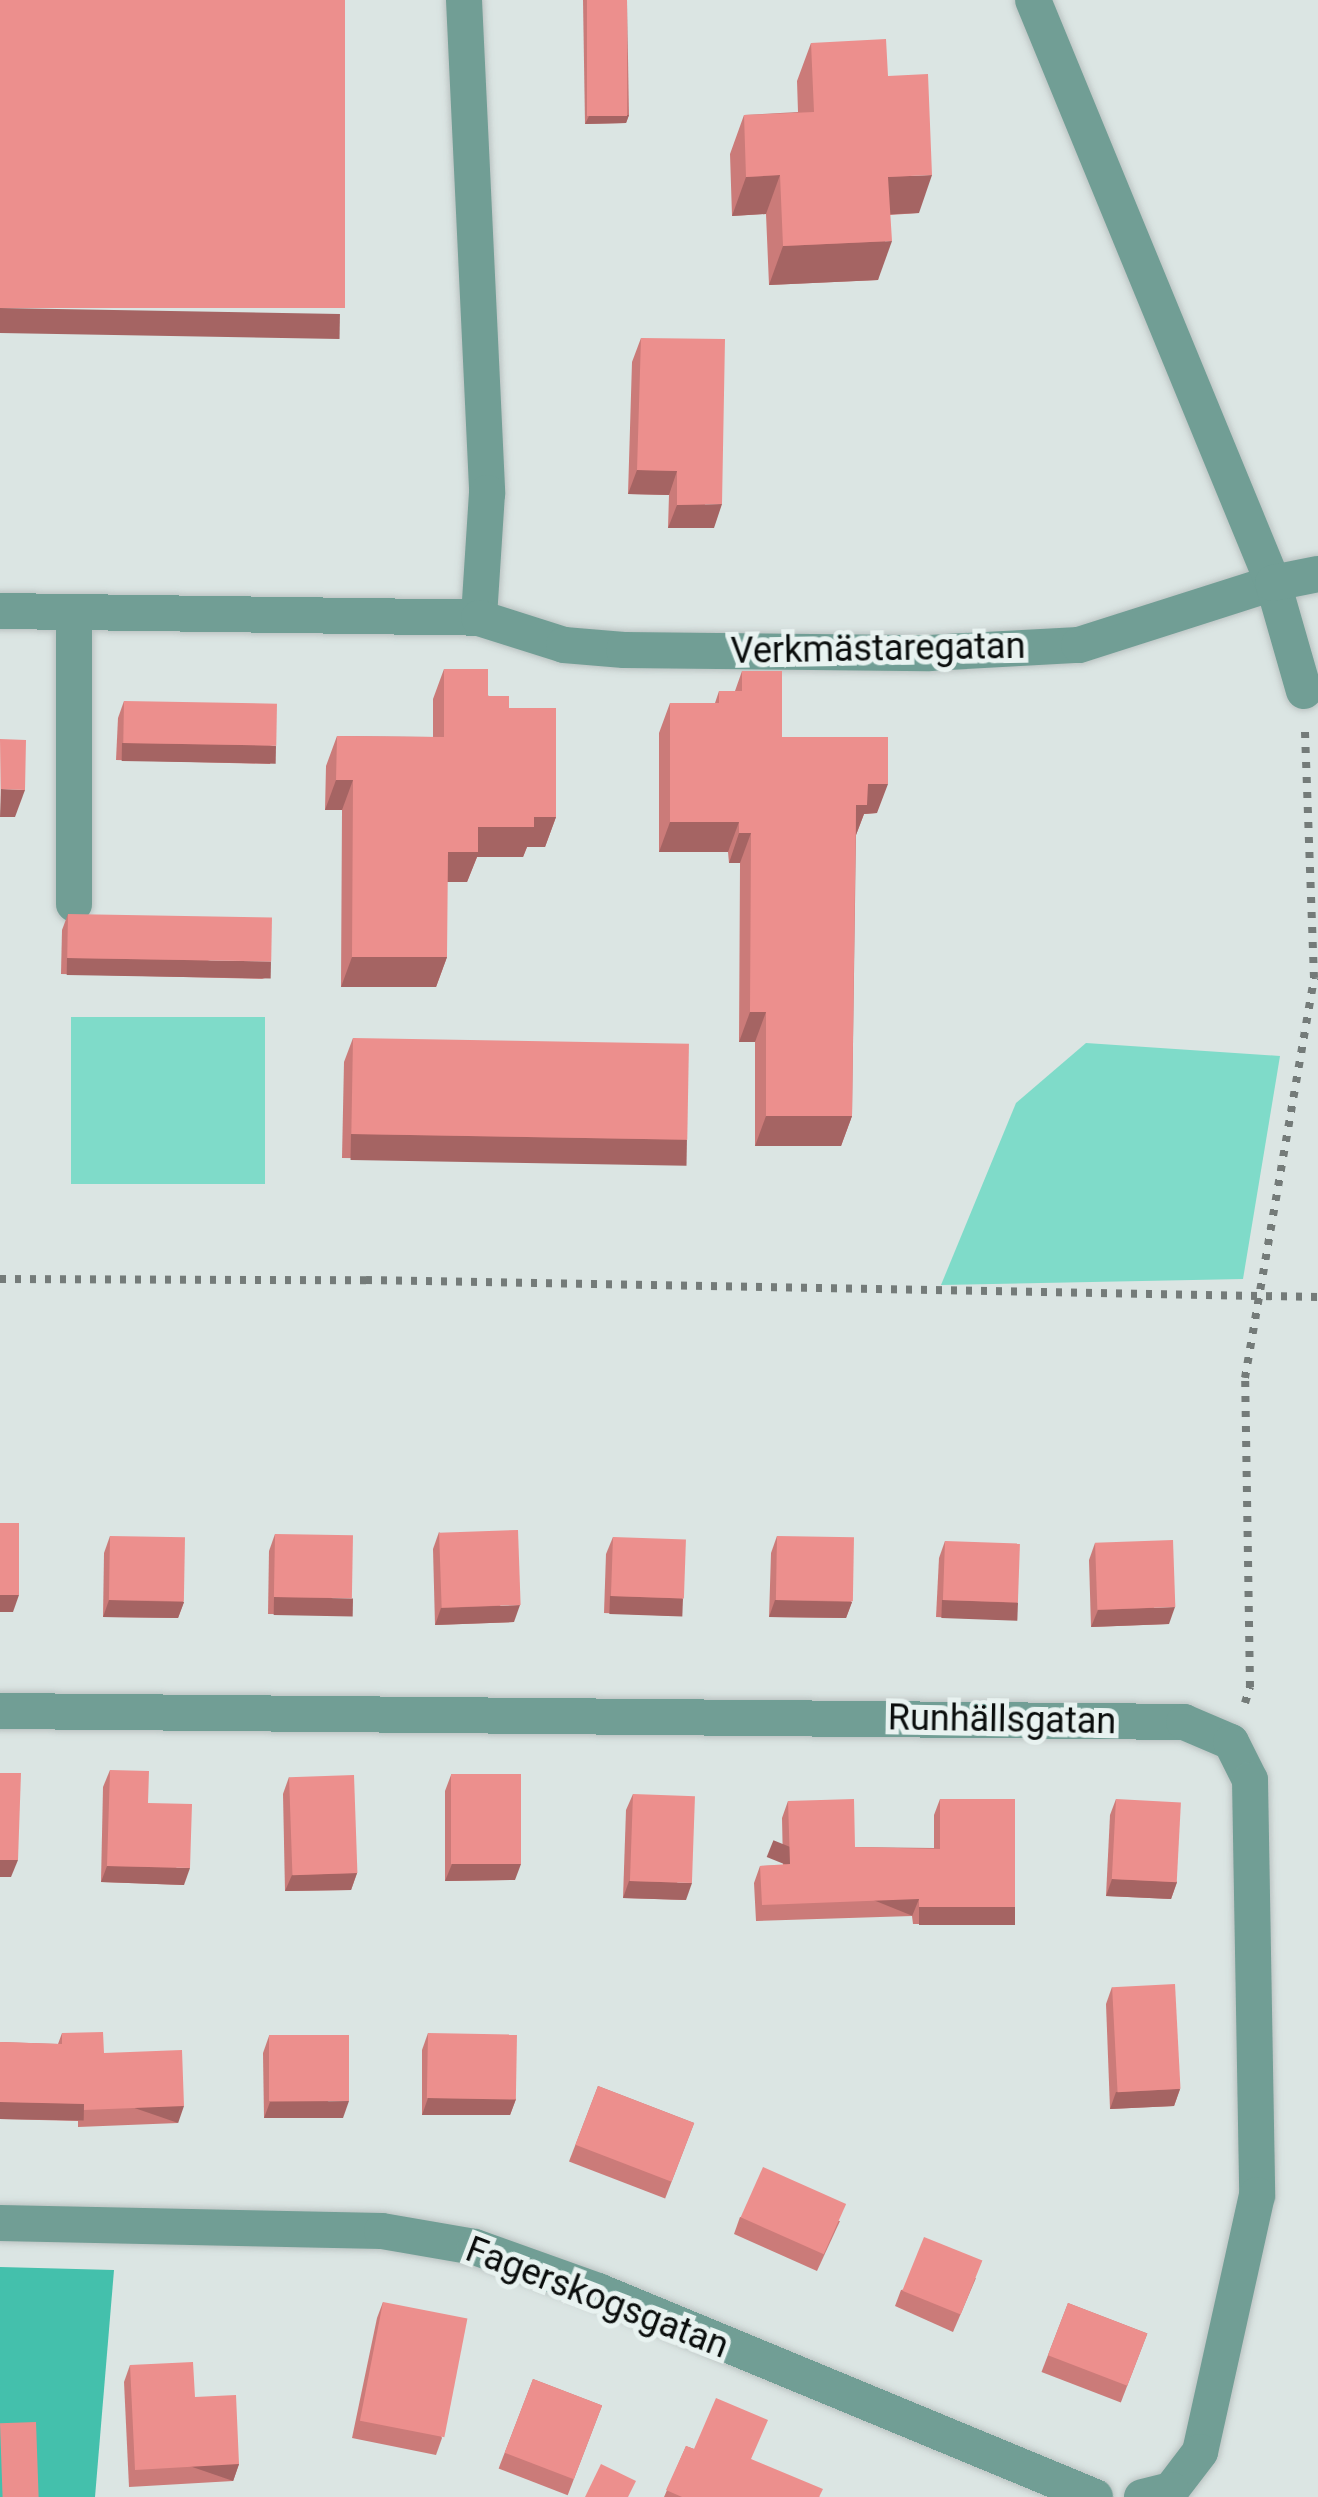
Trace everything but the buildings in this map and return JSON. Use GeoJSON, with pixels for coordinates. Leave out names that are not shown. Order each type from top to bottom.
{"type":"FeatureCollection","features":[{"type":"Feature","properties":{"kind":"street"},"geometry":{"type":"LineString","coordinates":[[464,0],[487,493],[479,618]]}},
{"type":"Feature","properties":{"kind":"street"},"geometry":{"type":"LineString","coordinates":[[1033,0],[1273,584],[1304,691]]}},
{"type":"Feature","properties":{"kind":"street","name":"Verkmästaregatan"},"geometry":{"type":"LineString","coordinates":[[0,610],[479,618],[564,645],[624,650],[929,653],[1079,645],[1318,574]]}},
{"type":"Feature","properties":{"kind":"street"},"geometry":{"type":"LineString","coordinates":[[74,612],[74,904]]}},
{"type":"Feature","properties":{"kind":"street","name":"Runhällsgatan"},"geometry":{"type":"LineString","coordinates":[[0,1711],[1184,1722],[1232,1742]]}},
{"type":"Feature","properties":{"kind":"street"},"geometry":{"type":"LineString","coordinates":[[1156,2493],[1199,2452],[1256,2195],[1250,1780],[1232,1742]]}},
{"type":"Feature","properties":{"kind":"street","name":"Fagerskogsgatan"},"geometry":{"type":"LineString","coordinates":[[0,2224],[382,2230],[475,2247],[598,2291],[1095,2497]]}},
{"type":"Feature","properties":{"kind":"path"},"geometry":{"type":"LineString","coordinates":[[1232,1742],[1250,1687],[1245,1378],[1314,978],[1304,691]]}},
{"type":"Feature","properties":{"kind":"path"},"geometry":{"type":"LineString","coordinates":[[0,1280],[366,1280],[1318,1297]]}},
{"type":"Feature","properties":{"kind":"green space"},"geometry":{"type":"Polygon","coordinates":[[[71,1017],[265,1017],[265,1184],[71,1184],[71,1017]]]}},
{"type":"Feature","properties":{"kind":"green space"},"geometry":{"type":"Polygon","coordinates":[[[1086,1043],[1280,1056],[1243,1279],[941,1285],[1016,1103],[1086,1043]]]}},
{"type":"Feature","properties":{"kind":"green space"},"geometry":{"type":"Polygon","coordinates":[[[0,2267],[114,2270],[95,2497],[0,2497],[0,2267]]]}}]}
